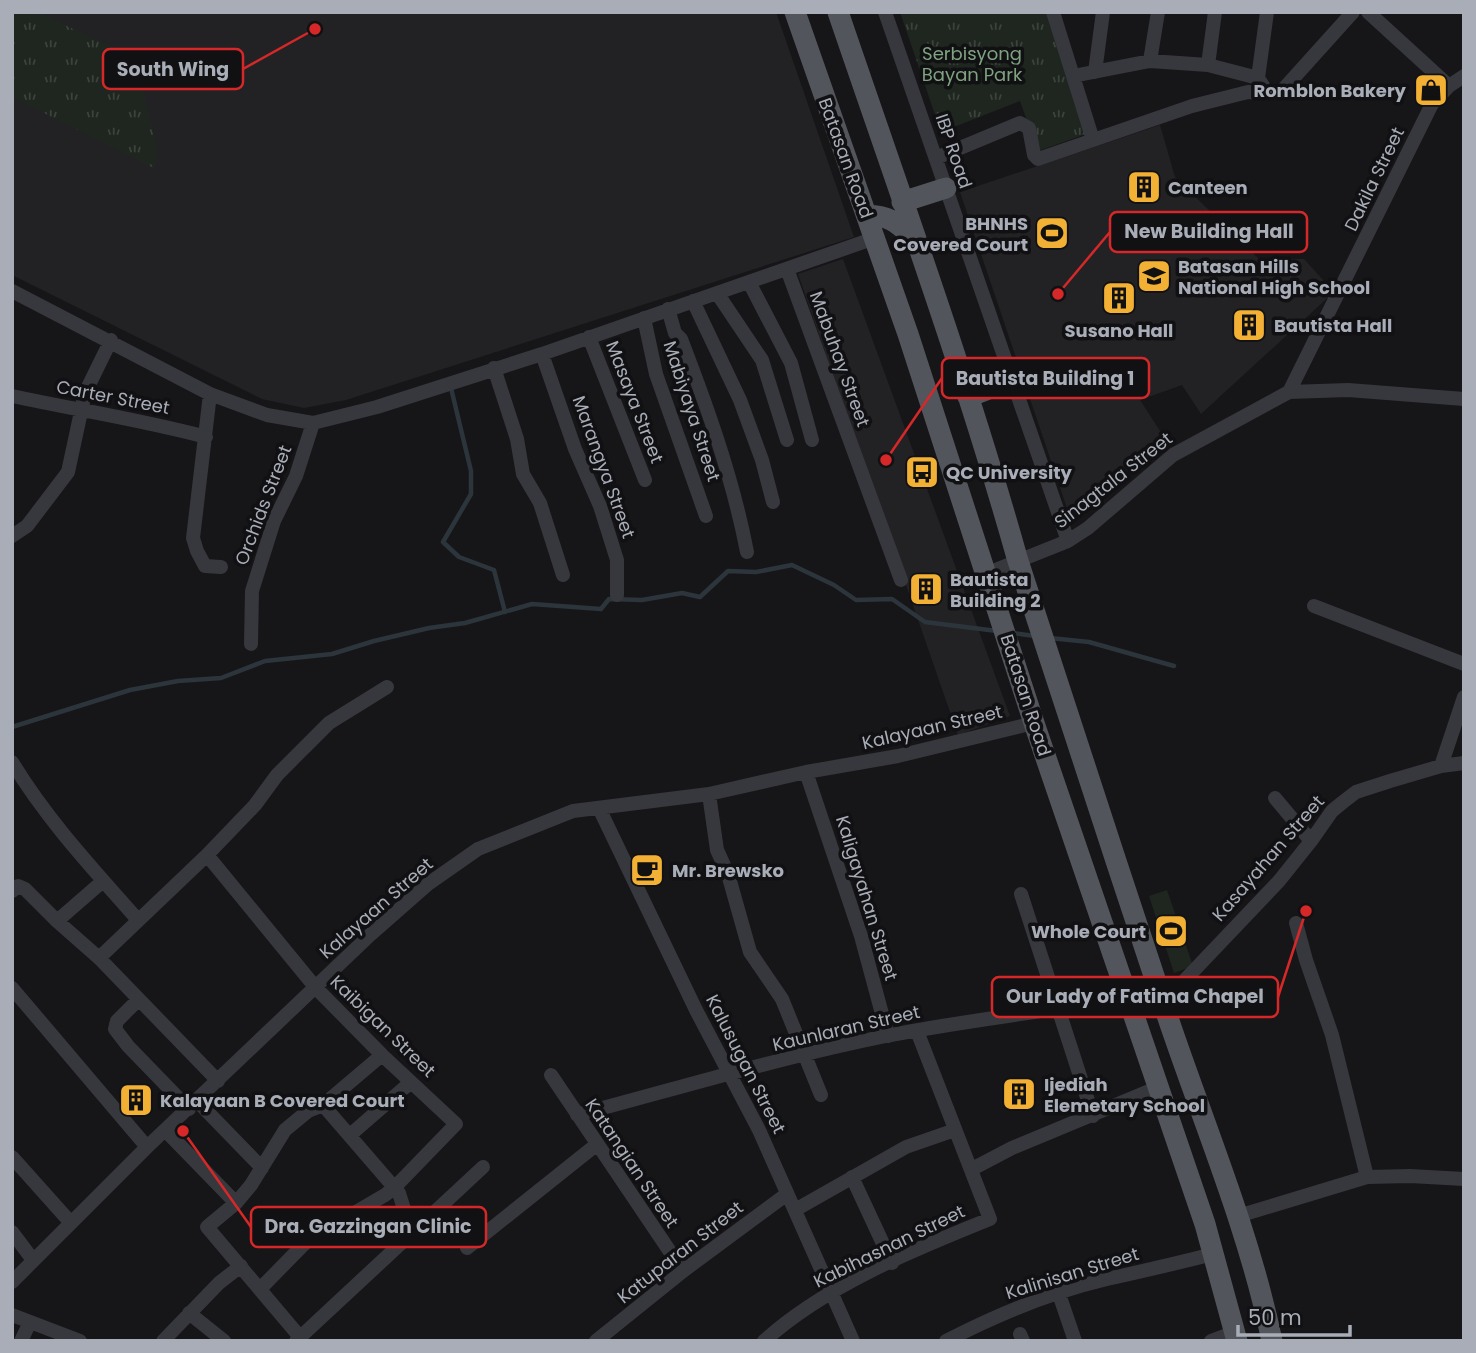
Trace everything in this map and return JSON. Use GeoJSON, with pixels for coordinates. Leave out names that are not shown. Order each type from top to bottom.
{"type":"FeatureCollection","features":[{"type":"Feature","properties":{"kind":"main road","name":"Batasan Road"},"geometry":{"type":"LineString","coordinates":[[795,12],[875,238],[988,573],[1034,723],[1205,1224],[1236,1336]]}},
{"type":"Feature","properties":{"kind":"main road","name":"Batasan Road"},"geometry":{"type":"LineString","coordinates":[[838,12],[968,397],[1018,561],[1163,1003],[1238,1216],[1272,1341]]}},
{"type":"Feature","properties":{"kind":"main road"},"geometry":{"type":"LineString","coordinates":[[902,202],[946,188]]}},
{"type":"Feature","properties":{"kind":"main road"},"geometry":{"type":"LineString","coordinates":[[867,215],[885,216],[898,223],[915,239]]}},
{"type":"Feature","properties":{"kind":"main road"},"geometry":{"type":"LineString","coordinates":[[968,397],[1012,380]]}},
{"type":"Feature","properties":{"kind":"street","name":"IBP Road"},"geometry":{"type":"LineString","coordinates":[[884,12],[1068,541]]}},
{"type":"Feature","properties":{"kind":"street"},"geometry":{"type":"LineString","coordinates":[[1053,12],[1093,140]]}},
{"type":"Feature","properties":{"kind":"street"},"geometry":{"type":"LineString","coordinates":[[1095,72],[1103,12]]}},
{"type":"Feature","properties":{"kind":"street"},"geometry":{"type":"LineString","coordinates":[[1150,61],[1157,12]]}},
{"type":"Feature","properties":{"kind":"street"},"geometry":{"type":"LineString","coordinates":[[1208,65],[1215,12]]}},
{"type":"Feature","properties":{"kind":"street"},"geometry":{"type":"LineString","coordinates":[[1267,12],[1258,78],[1267,92]]}},
{"type":"Feature","properties":{"kind":"street"},"geometry":{"type":"LineString","coordinates":[[936,158],[1020,123],[1029,128],[1034,155],[1038,159],[1192,106],[1248,92],[1280,93],[1353,12]]}},
{"type":"Feature","properties":{"kind":"street"},"geometry":{"type":"LineString","coordinates":[[1368,12],[1449,86]]}},
{"type":"Feature","properties":{"kind":"street"},"geometry":{"type":"LineString","coordinates":[[1073,76],[1150,61],[1208,65],[1258,78]]}},
{"type":"Feature","properties":{"kind":"street","name":"Dakila Street"},"geometry":{"type":"LineString","coordinates":[[1289,392],[1433,104],[1449,86],[1464,76]]}},
{"type":"Feature","properties":{"kind":"street"},"geometry":{"type":"LineString","coordinates":[[12,291],[111,340],[210,394],[267,415],[313,423],[377,407],[542,354],[875,238]]}},
{"type":"Feature","properties":{"kind":"street","name":"Mabuhay Street"},"geometry":{"type":"LineString","coordinates":[[787,269],[901,580]]}},
{"type":"Feature","properties":{"kind":"street"},"geometry":{"type":"LineString","coordinates":[[749,282],[791,363],[812,440]]}},
{"type":"Feature","properties":{"kind":"street"},"geometry":{"type":"LineString","coordinates":[[717,293],[762,360],[787,440]]}},
{"type":"Feature","properties":{"kind":"street"},"geometry":{"type":"LineString","coordinates":[[693,301],[740,400],[762,460],[772,502]]}},
{"type":"Feature","properties":{"kind":"street"},"geometry":{"type":"LineString","coordinates":[[668,309],[675,333],[681,339],[702,394],[732,484],[747,552]]}},
{"type":"Feature","properties":{"kind":"street","name":"Mabiyaya Street"},"geometry":{"type":"LineString","coordinates":[[644,318],[656,374],[706,516]]}},
{"type":"Feature","properties":{"kind":"street","name":"Masaya Street"},"geometry":{"type":"LineString","coordinates":[[589,337],[645,480]]}},
{"type":"Feature","properties":{"kind":"street"},"geometry":{"type":"LineString","coordinates":[[12,536],[27,526],[68,472],[85,393],[111,340]]}},
{"type":"Feature","properties":{"kind":"street","name":"Marangya Street"},"geometry":{"type":"LineString","coordinates":[[542,354],[614,549],[617,560],[617,595]]}},
{"type":"Feature","properties":{"kind":"street"},"geometry":{"type":"LineString","coordinates":[[494,368],[517,439],[523,474],[540,503],[563,575]]}},
{"type":"Feature","properties":{"kind":"street","name":"Sinagtala Street"},"geometry":{"type":"LineString","coordinates":[[988,573],[1068,541],[1088,528],[1172,455],[1289,392],[1348,390],[1464,399]]}},
{"type":"Feature","properties":{"kind":"street"},"geometry":{"type":"LineString","coordinates":[[210,394],[193,538],[205,566],[221,567]]}},
{"type":"Feature","properties":{"kind":"street","name":"Carter Street"},"geometry":{"type":"LineString","coordinates":[[12,396],[82,412],[150,423],[205,437]]}},
{"type":"Feature","properties":{"kind":"street","name":"Orchids Street"},"geometry":{"type":"LineString","coordinates":[[251,644],[252,591],[274,521],[296,476],[313,423]]}},
{"type":"Feature","properties":{"kind":"street"},"geometry":{"type":"LineString","coordinates":[[1314,606],[1464,664]]}},
{"type":"Feature","properties":{"kind":"street"},"geometry":{"type":"LineString","coordinates":[[99,958],[207,855],[254,805],[276,775],[330,723],[387,687]]}},
{"type":"Feature","properties":{"kind":"street"},"geometry":{"type":"LineString","coordinates":[[1441,766],[1464,697]]}},
{"type":"Feature","properties":{"kind":"street","name":"Kalayaan Street"},"geometry":{"type":"LineString","coordinates":[[12,1282],[148,1147],[370,935],[428,884],[478,849],[573,811],[709,794],[806,772],[898,756],[1034,723]]}},
{"type":"Feature","properties":{"kind":"street"},"geometry":{"type":"LineString","coordinates":[[12,762],[26,785],[138,920]]}},
{"type":"Feature","properties":{"kind":"street","name":"Kasayahan Street"},"geometry":{"type":"LineString","coordinates":[[1163,1003],[1279,881],[1332,811],[1356,792],[1441,766],[1464,763]]}},
{"type":"Feature","properties":{"kind":"street","name":"Kaligayahan Street"},"geometry":{"type":"LineString","coordinates":[[806,772],[861,936],[888,1036]]}},
{"type":"Feature","properties":{"kind":"street"},"geometry":{"type":"LineString","coordinates":[[709,794],[717,850],[750,951],[782,999],[821,1095]]}},
{"type":"Feature","properties":{"kind":"street"},"geometry":{"type":"LineString","coordinates":[[1275,798],[1311,841]]}},
{"type":"Feature","properties":{"kind":"street","name":"Kalusugan Street"},"geometry":{"type":"LineString","coordinates":[[599,808],[728,1076],[759,1130],[853,1341]]}},
{"type":"Feature","properties":{"kind":"street","name":"Kaibigan Street"},"geometry":{"type":"LineString","coordinates":[[207,855],[316,988],[456,1124],[394,1188]]}},
{"type":"Feature","properties":{"kind":"street"},"geometry":{"type":"LineString","coordinates":[[57,921],[103,881]]}},
{"type":"Feature","properties":{"kind":"street"},"geometry":{"type":"LineString","coordinates":[[12,891],[18,886],[25,889],[99,958],[218,1081]]}},
{"type":"Feature","properties":{"kind":"street"},"geometry":{"type":"LineString","coordinates":[[1021,894],[1093,1116]]}},
{"type":"Feature","properties":{"kind":"street"},"geometry":{"type":"LineString","coordinates":[[1296,923],[1332,1035],[1367,1177]]}},
{"type":"Feature","properties":{"kind":"street"},"geometry":{"type":"LineString","coordinates":[[12,988],[148,1147]]}},
{"type":"Feature","properties":{"kind":"street","name":"Kaunlaran Street"},"geometry":{"type":"LineString","coordinates":[[577,1115],[888,1036],[1127,997]]}},
{"type":"Feature","properties":{"kind":"street"},"geometry":{"type":"LineString","coordinates":[[138,1000],[117,1021],[115,1029],[262,1168]]}},
{"type":"Feature","properties":{"kind":"street"},"geometry":{"type":"LineString","coordinates":[[918,1031],[972,1169],[1012,1149],[1159,1087]]}},
{"type":"Feature","properties":{"kind":"street"},"geometry":{"type":"LineString","coordinates":[[382,1055],[323,1105],[308,1111],[285,1130],[236,1203],[207,1227],[298,1339],[483,1167]]}},
{"type":"Feature","properties":{"kind":"street","name":"Katangian Street"},"geometry":{"type":"LineString","coordinates":[[551,1075],[683,1271]]}},
{"type":"Feature","properties":{"kind":"street"},"geometry":{"type":"LineString","coordinates":[[350,1135],[411,1082]]}},
{"type":"Feature","properties":{"kind":"street"},"geometry":{"type":"LineString","coordinates":[[323,1105],[399,1193],[409,1226],[408,1238]]}},
{"type":"Feature","properties":{"kind":"street"},"geometry":{"type":"LineString","coordinates":[[795,1210],[906,1147],[955,1130]]}},
{"type":"Feature","properties":{"kind":"street"},"geometry":{"type":"LineString","coordinates":[[166,1131],[236,1203]]}},
{"type":"Feature","properties":{"kind":"street"},"geometry":{"type":"LineString","coordinates":[[467,1248],[596,1144]]}},
{"type":"Feature","properties":{"kind":"street"},"geometry":{"type":"LineString","coordinates":[[12,1157],[71,1223]]}},
{"type":"Feature","properties":{"kind":"street","name":"Kabihasnan Street"},"geometry":{"type":"LineString","coordinates":[[764,1341],[789,1319],[833,1292],[990,1219],[972,1169]]}},
{"type":"Feature","properties":{"kind":"street"},"geometry":{"type":"LineString","coordinates":[[852,1177],[892,1263]]}},
{"type":"Feature","properties":{"kind":"street"},"geometry":{"type":"LineString","coordinates":[[1238,1216],[1367,1177],[1464,1179]]}},
{"type":"Feature","properties":{"kind":"street"},"geometry":{"type":"LineString","coordinates":[[260,1289],[308,1240],[394,1188]]}},
{"type":"Feature","properties":{"kind":"street","name":"Katuparan Street"},"geometry":{"type":"LineString","coordinates":[[596,1341],[683,1271],[787,1194]]}},
{"type":"Feature","properties":{"kind":"street"},"geometry":{"type":"LineString","coordinates":[[12,1232],[33,1259]]}},
{"type":"Feature","properties":{"kind":"street","name":"Kalinisan Street"},"geometry":{"type":"LineString","coordinates":[[946,1341],[968,1336],[1010,1310],[1059,1294],[1106,1279],[1213,1254]]}},
{"type":"Feature","properties":{"kind":"street"},"geometry":{"type":"LineString","coordinates":[[163,1341],[219,1283],[241,1266]]}},
{"type":"Feature","properties":{"kind":"street"},"geometry":{"type":"LineString","coordinates":[[1059,1294],[1075,1341]]}},
{"type":"Feature","properties":{"kind":"street"},"geometry":{"type":"LineString","coordinates":[[189,1313],[224,1341]]}},
{"type":"Feature","properties":{"kind":"street"},"geometry":{"type":"LineString","coordinates":[[12,1315],[79,1341]]}},
{"type":"Feature","properties":{"kind":"street"},"geometry":{"type":"LineString","coordinates":[[21,1341],[30,1322]]}},
{"type":"Feature","properties":{"kind":"street"},"geometry":{"type":"LineString","coordinates":[[1211,1341],[1236,1336]]}},
{"type":"Feature","properties":{"kind":"shaded area"},"geometry":{"type":"Polygon","coordinates":[[[12,12],[776,12],[854,237],[346,400],[304,408],[262,399],[12,275],[12,12]]]}},
{"type":"Feature","properties":{"kind":"shaded area","name":"Batasan Hills National High School"},"geometry":{"type":"Polygon","coordinates":[[[1160,125],[1175,177],[1259,259],[1304,259],[1334,292],[1201,414],[1182,385],[1140,400],[1162,434],[1106,496],[1071,520],[960,192],[1160,125]]]}},
{"type":"Feature","properties":{"kind":"shaded area"},"geometry":{"type":"Polygon","coordinates":[[[843,259],[1010,716],[958,735],[798,274],[843,259]]]}},
{"type":"Feature","properties":{"kind":"green space"},"geometry":{"type":"Polygon","coordinates":[[[37,12],[133,57],[157,150],[154,168],[12,97],[12,15],[37,12]]]}},
{"type":"Feature","properties":{"kind":"green space","name":"Serbisyong Bayan Park"},"geometry":{"type":"Polygon","coordinates":[[[900,12],[1049,12],[1086,134],[1038,151],[1020,101],[941,132],[900,12]]]}},
{"type":"Feature","properties":{"kind":"green space","name":"Whole Court"},"geometry":{"type":"Polygon","coordinates":[[[1167,890],[1193,966],[1174,973],[1149,896],[1167,890]]]}},
{"type":"Feature","properties":{"kind":"waterway"},"geometry":{"type":"LineString","coordinates":[[451,388],[471,471],[471,494],[443,542],[459,557],[494,570],[505,612]]}},
{"type":"Feature","properties":{"kind":"waterway"},"geometry":{"type":"LineString","coordinates":[[12,727],[130,690],[178,681],[221,678],[265,661],[332,654],[374,641],[465,623],[532,604],[601,609],[609,599],[642,600],[682,593],[700,597],[728,571],[756,572],[792,565],[834,585],[856,600],[892,599],[925,622],[997,631]]}},
{"type":"Feature","properties":{"kind":"waterway"},"geometry":{"type":"LineString","coordinates":[[1012,633],[1035,636]]}},
{"type":"Feature","properties":{"kind":"waterway"},"geometry":{"type":"LineString","coordinates":[[1050,638],[1089,642],[1174,666]]}},
{"type":"Feature","properties":{"kind":"place","name":"South Wing"},"geometry":{"type":"Point","coordinates":[315,29]}},
{"type":"Feature","properties":{"kind":"place","name":"Romblon Bakery"},"geometry":{"type":"Point","coordinates":[1431,90]}},
{"type":"Feature","properties":{"kind":"place","name":"Canteen"},"geometry":{"type":"Point","coordinates":[1144,187]}},
{"type":"Feature","properties":{"kind":"place","name":"BHNHS Covered Court"},"geometry":{"type":"Point","coordinates":[1052,233]}},
{"type":"Feature","properties":{"kind":"place","name":"Batasan Hills National High School"},"geometry":{"type":"Point","coordinates":[1154,276]}},
{"type":"Feature","properties":{"kind":"place","name":"New Building Hall"},"geometry":{"type":"Point","coordinates":[1058,294]}},
{"type":"Feature","properties":{"kind":"place","name":"Susano Hall"},"geometry":{"type":"Point","coordinates":[1119,298]}},
{"type":"Feature","properties":{"kind":"place","name":"Bautista Hall"},"geometry":{"type":"Point","coordinates":[1249,325]}},
{"type":"Feature","properties":{"kind":"place","name":"Bautista Building 1"},"geometry":{"type":"Point","coordinates":[886,460]}},
{"type":"Feature","properties":{"kind":"place","name":"QC University"},"geometry":{"type":"Point","coordinates":[922,472]}},
{"type":"Feature","properties":{"kind":"place","name":"Bautista Building 2"},"geometry":{"type":"Point","coordinates":[926,589]}},
{"type":"Feature","properties":{"kind":"place","name":"Mr. Brewsko"},"geometry":{"type":"Point","coordinates":[647,870]}},
{"type":"Feature","properties":{"kind":"place","name":"Our Lady of Fatima Chapel"},"geometry":{"type":"Point","coordinates":[1306,911]}},
{"type":"Feature","properties":{"kind":"place","name":"Whole Court"},"geometry":{"type":"Point","coordinates":[1171,931]}},
{"type":"Feature","properties":{"kind":"place","name":"Ijediah Elemetary School"},"geometry":{"type":"Point","coordinates":[1019,1094]}},
{"type":"Feature","properties":{"kind":"place","name":"Kalayaan B Covered Court"},"geometry":{"type":"Point","coordinates":[136,1100]}},
{"type":"Feature","properties":{"kind":"place","name":"Dra. Gazzingan Clinic"},"geometry":{"type":"Point","coordinates":[183,1131]}}]}
